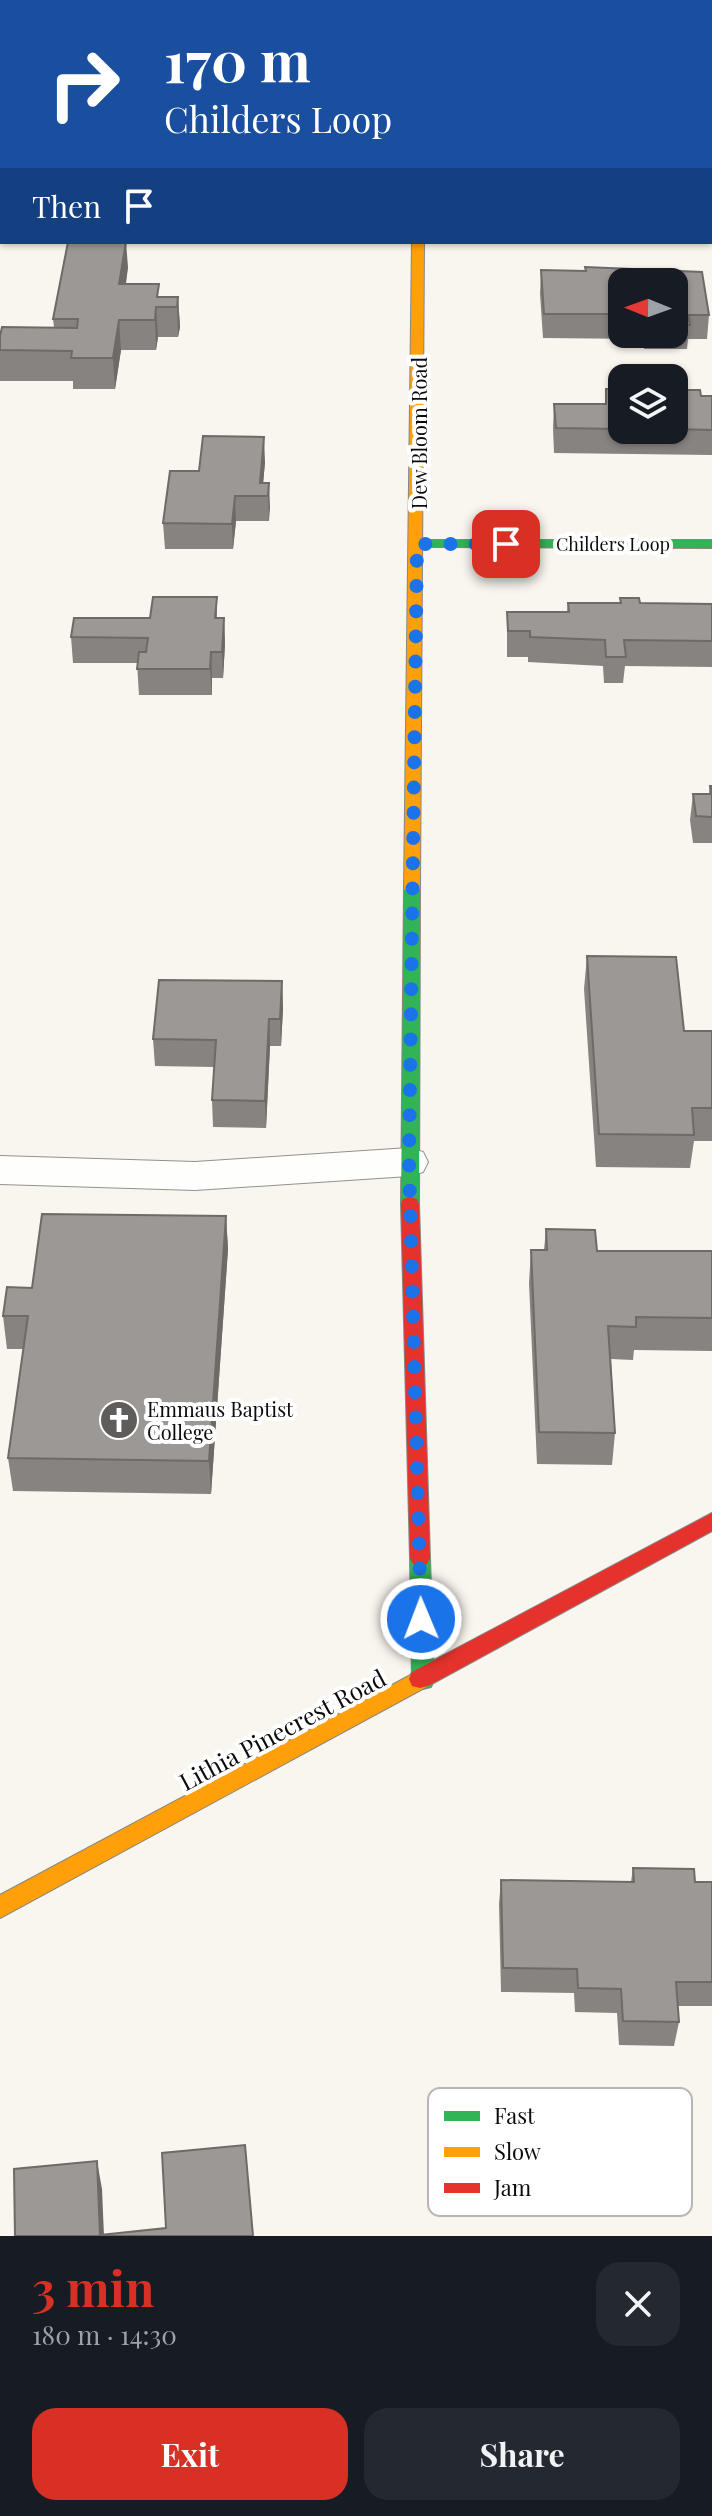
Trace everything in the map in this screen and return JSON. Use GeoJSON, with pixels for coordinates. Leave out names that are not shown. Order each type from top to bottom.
{"type":"FeatureCollection","features":[{"type":"Feature","properties":{"kind":"street","name":"Dew Bloom Road"},"geometry":{"type":"LineString","coordinates":[[418,244],[409,1162],[423,1680]]}},
{"type":"Feature","properties":{"kind":"street","name":"Childers Loop"},"geometry":{"type":"LineString","coordinates":[[417,544],[712,544]]}},
{"type":"Feature","properties":{"kind":"street","name":"Lithia Pinecrest Road"},"geometry":{"type":"LineString","coordinates":[[0,1907],[712,1521]]}},
{"type":"Feature","properties":{"kind":"lane"},"geometry":{"type":"LineString","coordinates":[[0,1170],[195,1176],[409,1162]]}},
{"type":"Feature","properties":{"kind":"building"},"geometry":{"type":"Polygon","coordinates":[[[68,244],[126,244],[119,284],[159,284],[157,297],[178,297],[177,307],[156,307],[155,320],[119,320],[113,358],[71,358],[72,351],[0,350],[2,327],[77,328],[78,319],[53,319],[68,244]]]}},
{"type":"Feature","properties":{"kind":"building"},"geometry":{"type":"Polygon","coordinates":[[[585,267],[608,268],[608,314],[544,314],[541,270],[586,271],[585,267]]]}},
{"type":"Feature","properties":{"kind":"building"},"geometry":{"type":"Polygon","coordinates":[[[688,271],[702,272],[709,315],[688,315],[688,271]]]}},
{"type":"Feature","properties":{"kind":"building"},"geometry":{"type":"Polygon","coordinates":[[[608,389],[608,429],[556,428],[554,404],[606,404],[608,389]]]}},
{"type":"Feature","properties":{"kind":"building"},"geometry":{"type":"Polygon","coordinates":[[[688,390],[700,390],[701,396],[712,396],[712,430],[688,429],[688,390]]]}},
{"type":"Feature","properties":{"kind":"building"},"geometry":{"type":"Polygon","coordinates":[[[203,436],[264,437],[260,483],[269,483],[268,496],[235,496],[232,524],[163,523],[170,471],[199,471],[203,436]]]}},
{"type":"Feature","properties":{"kind":"building"},"geometry":{"type":"Polygon","coordinates":[[[153,597],[217,597],[215,618],[224,618],[222,652],[211,652],[210,669],[137,669],[139,652],[146,652],[148,638],[71,637],[74,618],[150,618],[153,597]]]}},
{"type":"Feature","properties":{"kind":"building"},"geometry":{"type":"Polygon","coordinates":[[[620,598],[639,598],[640,603],[712,604],[712,641],[624,640],[626,657],[606,657],[605,640],[530,637],[530,631],[508,631],[507,612],[569,612],[568,603],[621,603],[620,598]]]}},
{"type":"Feature","properties":{"kind":"building"},"geometry":{"type":"Polygon","coordinates":[[[712,786],[712,817],[696,816],[693,794],[711,794],[712,786]]]}},
{"type":"Feature","properties":{"kind":"building"},"geometry":{"type":"Polygon","coordinates":[[[587,956],[676,957],[684,1031],[712,1031],[712,1108],[692,1108],[694,1135],[599,1134],[587,956]]]}},
{"type":"Feature","properties":{"kind":"building"},"geometry":{"type":"Polygon","coordinates":[[[159,980],[282,981],[280,1019],[269,1019],[265,1101],[212,1100],[216,1040],[153,1039],[159,980]]]}},
{"type":"Feature","properties":{"kind":"building","name":"Emmaus Baptist College"},"geometry":{"type":"Polygon","coordinates":[[[42,1214],[226,1216],[209,1461],[8,1458],[28,1316],[3,1316],[7,1287],[32,1288],[42,1214]]]}},
{"type":"Feature","properties":{"kind":"building"},"geometry":{"type":"Polygon","coordinates":[[[546,1229],[595,1230],[597,1251],[712,1251],[712,1318],[636,1317],[636,1327],[608,1326],[615,1433],[539,1432],[531,1250],[547,1250],[546,1229]]]}},
{"type":"Feature","properties":{"kind":"building"},"geometry":{"type":"Polygon","coordinates":[[[633,1868],[694,1869],[695,1882],[712,1882],[712,1982],[676,1982],[679,2022],[623,2021],[621,1989],[578,1988],[577,1969],[503,1968],[501,1880],[634,1882],[633,1868]]]}},
{"type":"Feature","properties":{"kind":"building"},"geometry":{"type":"Polygon","coordinates":[[[245,2145],[253,2236],[15,2236],[14,2169],[97,2161],[100,2235],[166,2228],[162,2153],[245,2145]]]}},
{"type":"Feature","properties":{"kind":"traffic: fast"},"geometry":{"type":"LineString","coordinates":[[417,544],[712,544]]}},
{"type":"Feature","properties":{"kind":"traffic: fast"},"geometry":{"type":"LineString","coordinates":[[410,1204],[412,889]]}},
{"type":"Feature","properties":{"kind":"traffic: fast"},"geometry":{"type":"LineString","coordinates":[[420,1558],[423,1680]]}},
{"type":"Feature","properties":{"kind":"traffic: slow"},"geometry":{"type":"LineString","coordinates":[[412,889],[418,244]]}},
{"type":"Feature","properties":{"kind":"traffic: slow"},"geometry":{"type":"LineString","coordinates":[[0,1907],[420,1679]]}},
{"type":"Feature","properties":{"kind":"traffic: jam"},"geometry":{"type":"LineString","coordinates":[[410,1204],[420,1558]]}},
{"type":"Feature","properties":{"kind":"traffic: jam"},"geometry":{"type":"LineString","coordinates":[[420,1679],[712,1521]]}},
{"type":"Feature","properties":{"kind":"place","name":"Emmaus Baptist College"},"geometry":{"type":"Point","coordinates":[119,1420]}},
{"type":"Feature","properties":{"kind":"route"},"geometry":{"type":"LineString","coordinates":[[421,1619],[409,1162],[417,544],[506,544]]}}]}
